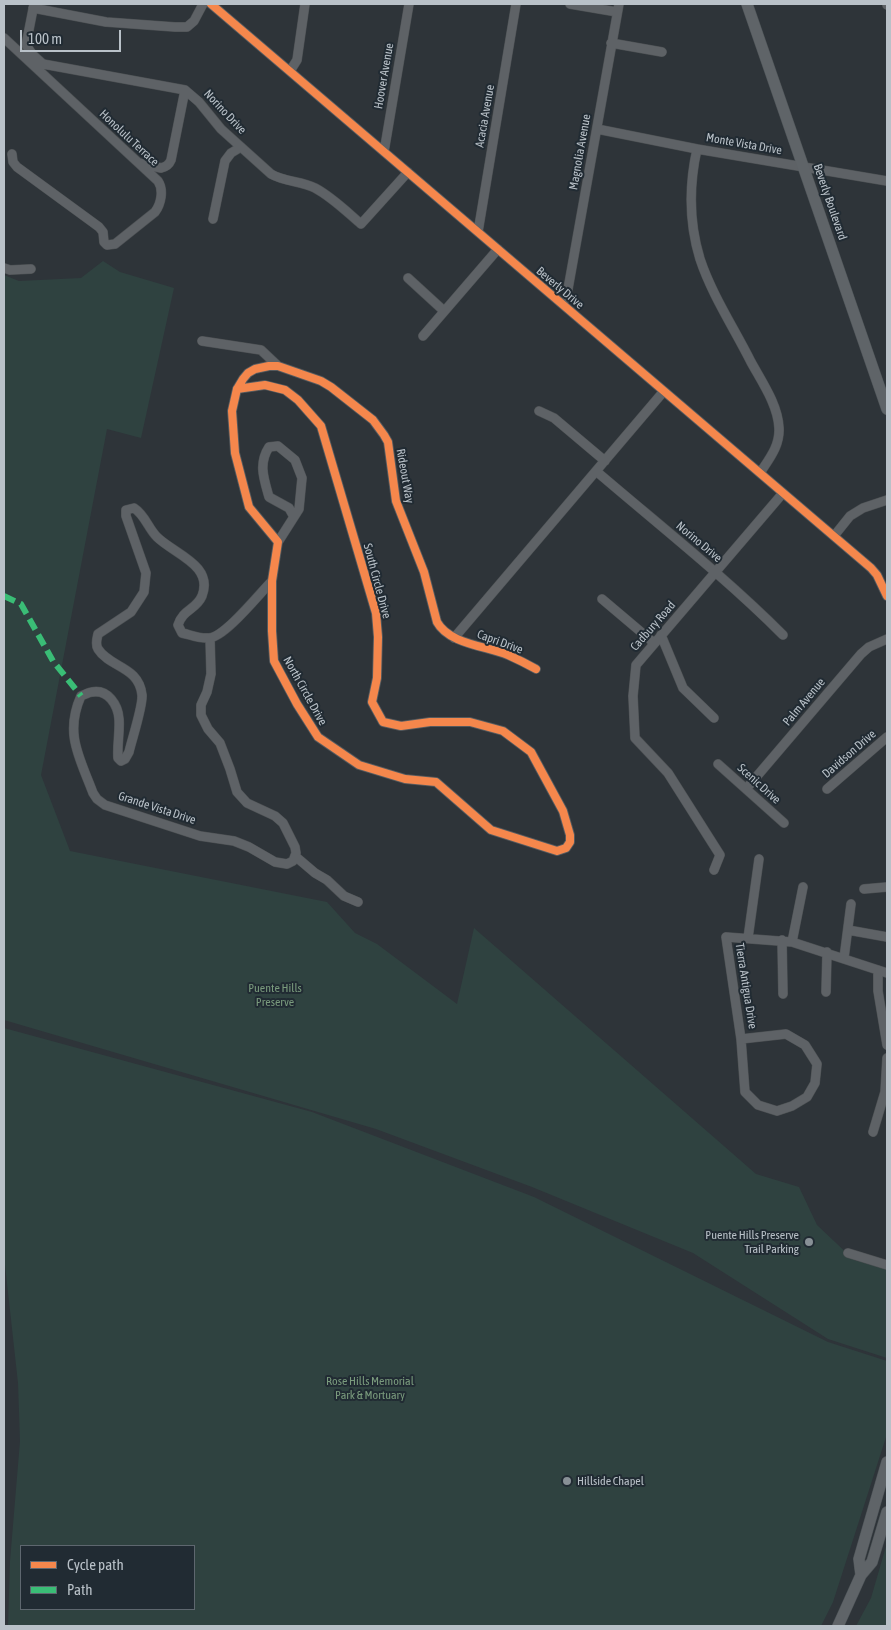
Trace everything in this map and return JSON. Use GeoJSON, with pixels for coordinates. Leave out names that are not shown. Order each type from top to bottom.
{"type":"FeatureCollection","features":[{"type":"Feature","properties":{"kind":"main road","name":"Beverly Boulevard"},"geometry":{"type":"LineString","coordinates":[[747,4],[887,409]]}},
{"type":"Feature","properties":{"kind":"main road"},"geometry":{"type":"LineString","coordinates":[[861,1575],[858,1559],[887,1462]]}},
{"type":"Feature","properties":{"kind":"main road"},"geometry":{"type":"LineString","coordinates":[[838,1626],[861,1575],[872,1562],[887,1512]]}},
{"type":"Feature","properties":{"kind":"street"},"geometry":{"type":"LineString","coordinates":[[33,6],[106,22],[187,27],[194,21],[203,4]]}},
{"type":"Feature","properties":{"kind":"street","name":"Beverly Drive"},"geometry":{"type":"LineString","coordinates":[[211,4],[871,568],[877,574],[887,596]]}},
{"type":"Feature","properties":{"kind":"street"},"geometry":{"type":"LineString","coordinates":[[290,72],[297,60],[305,4]]}},
{"type":"Feature","properties":{"kind":"street","name":"Hoover Avenue"},"geometry":{"type":"LineString","coordinates":[[384,152],[409,4]]}},
{"type":"Feature","properties":{"kind":"street","name":"Acacia Avenue"},"geometry":{"type":"LineString","coordinates":[[478,232],[516,4]]}},
{"type":"Feature","properties":{"kind":"street"},"geometry":{"type":"LineString","coordinates":[[570,4],[618,8]]}},
{"type":"Feature","properties":{"kind":"street","name":"Norino Drive"},"geometry":{"type":"LineString","coordinates":[[33,6],[26,46],[43,64],[185,90],[199,102],[221,129],[276,177],[315,188],[361,224],[408,172]]}},
{"type":"Feature","properties":{"kind":"street","name":"Magnolia Avenue"},"geometry":{"type":"LineString","coordinates":[[562,303],[566,298],[568,289],[618,8]]}},
{"type":"Feature","properties":{"kind":"street","name":"Honolulu Terrace"},"geometry":{"type":"LineString","coordinates":[[4,38],[158,181],[161,186],[158,208],[115,244],[110,245],[104,242],[103,232],[99,227],[15,166],[12,154]]}},
{"type":"Feature","properties":{"kind":"street"},"geometry":{"type":"LineString","coordinates":[[611,43],[662,52]]}},
{"type":"Feature","properties":{"kind":"street"},"geometry":{"type":"LineString","coordinates":[[138,163],[161,168],[169,164],[185,90]]}},
{"type":"Feature","properties":{"kind":"street","name":"Monte Vista Drive"},"geometry":{"type":"LineString","coordinates":[[597,129],[697,149],[887,181]]}},
{"type":"Feature","properties":{"kind":"street"},"geometry":{"type":"LineString","coordinates":[[213,219],[225,161],[230,153],[241,147]]}},
{"type":"Feature","properties":{"kind":"street"},"geometry":{"type":"LineString","coordinates":[[697,149],[691,197],[694,233],[700,259],[714,292],[764,385],[777,416],[779,438],[774,451],[760,473]]}},
{"type":"Feature","properties":{"kind":"street"},"geometry":{"type":"LineString","coordinates":[[422,336],[498,249]]}},
{"type":"Feature","properties":{"kind":"street"},"geometry":{"type":"LineString","coordinates":[[4,268],[10,270],[31,269]]}},
{"type":"Feature","properties":{"kind":"street"},"geometry":{"type":"LineString","coordinates":[[408,278],[444,311]]}},
{"type":"Feature","properties":{"kind":"street"},"geometry":{"type":"LineString","coordinates":[[202,341],[261,350],[278,366]]}},
{"type":"Feature","properties":{"kind":"street"},"geometry":{"type":"LineString","coordinates":[[278,366],[262,367],[248,373],[236,390],[232,411],[235,453],[249,507],[278,542],[294,517],[299,509],[302,478],[295,460],[278,446],[269,447],[264,454],[261,471],[269,497],[289,508],[294,517]]}},
{"type":"Feature","properties":{"kind":"street","name":"Rideout Way"},"geometry":{"type":"LineString","coordinates":[[278,366],[321,381],[331,387],[373,420],[387,438],[396,501],[424,572],[437,622],[444,631],[454,638]]}},
{"type":"Feature","properties":{"kind":"street","name":"South Circle Drive"},"geometry":{"type":"LineString","coordinates":[[236,390],[265,385],[285,390],[298,400],[321,426],[376,613],[378,637],[377,678],[372,702],[383,722],[401,726],[430,722],[470,722],[503,731],[531,752],[563,812],[570,835],[570,842],[566,848],[557,851]]}},
{"type":"Feature","properties":{"kind":"street"},"geometry":{"type":"LineString","coordinates":[[454,638],[664,391]]}},
{"type":"Feature","properties":{"kind":"street"},"geometry":{"type":"LineString","coordinates":[[539,411],[554,418],[605,461]]}},
{"type":"Feature","properties":{"kind":"street","name":"Norino Drive"},"geometry":{"type":"LineString","coordinates":[[596,471],[756,608],[783,636]]}},
{"type":"Feature","properties":{"kind":"street","name":"Cadbury Road"},"geometry":{"type":"LineString","coordinates":[[714,870],[720,855],[668,772],[635,738],[633,696],[636,665],[783,493]]}},
{"type":"Feature","properties":{"kind":"street"},"geometry":{"type":"LineString","coordinates":[[834,536],[850,516],[863,508],[887,500]]}},
{"type":"Feature","properties":{"kind":"street","name":"Grande Vista Drive"},"geometry":{"type":"LineString","coordinates":[[210,638],[182,633],[178,625],[180,618],[196,605],[202,596],[201,573],[196,565],[154,534],[140,512],[134,508],[129,508],[126,510],[126,516],[146,573],[144,592],[131,612],[98,634],[96,642],[97,648],[108,658],[135,677],[142,697],[129,752],[125,759],[121,760],[118,758],[119,718],[110,697],[104,693],[92,692],[81,696],[75,712],[74,745],[93,794],[96,799],[105,804],[200,836],[234,841],[275,862],[287,864],[293,861],[295,856]]}},
{"type":"Feature","properties":{"kind":"street","name":"North Circle Drive"},"geometry":{"type":"LineString","coordinates":[[278,542],[272,581],[274,661],[297,704],[318,737],[359,765],[405,779],[436,782],[491,830],[557,851]]}},
{"type":"Feature","properties":{"kind":"street"},"geometry":{"type":"LineString","coordinates":[[272,581],[233,623],[222,632],[210,638],[211,674],[207,692],[201,705],[201,715],[208,729],[220,744],[237,792],[247,803],[275,816],[283,823],[295,847],[295,856],[315,873],[327,880],[344,896],[358,902]]}},
{"type":"Feature","properties":{"kind":"street"},"geometry":{"type":"LineString","coordinates":[[602,599],[654,643]]}},
{"type":"Feature","properties":{"kind":"street"},"geometry":{"type":"LineString","coordinates":[[661,635],[683,688],[714,718]]}},
{"type":"Feature","properties":{"kind":"street","name":"Capri Drive"},"geometry":{"type":"LineString","coordinates":[[454,638],[508,655],[536,669]]}},
{"type":"Feature","properties":{"kind":"street","name":"Palm Avenue"},"geometry":{"type":"LineString","coordinates":[[746,789],[861,654],[870,647],[887,639]]}},
{"type":"Feature","properties":{"kind":"street","name":"Davidson Drive"},"geometry":{"type":"LineString","coordinates":[[827,789],[887,737]]}},
{"type":"Feature","properties":{"kind":"street","name":"Scenic Drive"},"geometry":{"type":"LineString","coordinates":[[718,764],[784,823]]}},
{"type":"Feature","properties":{"kind":"street"},"geometry":{"type":"LineString","coordinates":[[759,859],[748,938],[792,942],[883,971],[878,991],[887,1045]]}},
{"type":"Feature","properties":{"kind":"street"},"geometry":{"type":"LineString","coordinates":[[792,942],[802,887]]}},
{"type":"Feature","properties":{"kind":"street"},"geometry":{"type":"LineString","coordinates":[[864,889],[887,887]]}},
{"type":"Feature","properties":{"kind":"street"},"geometry":{"type":"LineString","coordinates":[[844,958],[851,904]]}},
{"type":"Feature","properties":{"kind":"street"},"geometry":{"type":"LineString","coordinates":[[848,930],[887,936]]}},
{"type":"Feature","properties":{"kind":"street","name":"Tierra Antigua Drive"},"geometry":{"type":"LineString","coordinates":[[742,1039],[786,1034],[805,1045],[817,1064],[815,1083],[807,1097],[792,1106],[777,1111],[758,1105],[745,1092],[742,1039],[726,937],[748,938]]}},
{"type":"Feature","properties":{"kind":"street"},"geometry":{"type":"LineString","coordinates":[[782,940],[783,994]]}},
{"type":"Feature","properties":{"kind":"street"},"geometry":{"type":"LineString","coordinates":[[826,992],[827,952]]}},
{"type":"Feature","properties":{"kind":"street"},"geometry":{"type":"LineString","coordinates":[[873,1132],[884,1092],[887,1058]]}},
{"type":"Feature","properties":{"kind":"street"},"geometry":{"type":"LineString","coordinates":[[848,1253],[887,1265]]}},
{"type":"Feature","properties":{"kind":"green space","name":"Puente Hills Preserve"},"geometry":{"type":"Polygon","coordinates":[[[103,261],[120,272],[174,288],[141,438],[107,429],[41,775],[70,851],[327,902],[355,933],[377,944],[457,1004],[474,928],[756,1174],[799,1187],[817,1225],[854,1260],[887,1269],[887,1358],[828,1339],[693,1253],[532,1187],[376,1129],[4,1020],[4,275],[19,281],[81,278],[103,261]]]}},
{"type":"Feature","properties":{"kind":"green space","name":"Rose Hills Memorial Park & Mortuary"},"geometry":{"type":"Polygon","coordinates":[[[4,1028],[312,1112],[534,1197],[828,1342],[887,1361],[887,1434],[833,1602],[821,1626],[8,1626],[10,1561],[20,1441],[18,1383],[4,1256],[4,1028]]]}},
{"type":"Feature","properties":{"kind":"green space"},"geometry":{"type":"Polygon","coordinates":[[[887,1543],[887,1626],[856,1626],[871,1598],[887,1543]]]}},
{"type":"Feature","properties":{"kind":"marked path"},"geometry":{"type":"LineString","coordinates":[[4,596],[21,604],[53,661],[81,696]]}},
{"type":"Feature","properties":{"kind":"cycle path"},"geometry":{"type":"LineString","coordinates":[[211,4],[871,568],[877,575],[887,596]]}},
{"type":"Feature","properties":{"kind":"cycle path"},"geometry":{"type":"LineString","coordinates":[[237,389],[265,385],[285,390],[298,400],[321,426],[376,613],[378,637],[377,678],[372,702],[383,722],[401,726],[430,722],[470,722],[503,731],[531,752],[563,811],[570,835],[570,842],[566,848],[557,851],[491,830],[436,782],[405,779],[359,765],[318,737],[297,704],[274,661],[272,581],[278,542],[249,507],[235,453],[232,411],[237,389],[248,373],[255,369],[278,366],[321,381],[373,420],[388,442],[396,501],[424,572],[437,622],[450,635],[459,640],[508,655],[536,669]]}},
{"type":"Feature","properties":{"kind":"place","name":"Puente Hills Preserve Trail Parking"},"geometry":{"type":"Point","coordinates":[809,1242]}},
{"type":"Feature","properties":{"kind":"place","name":"Hillside Chapel"},"geometry":{"type":"Point","coordinates":[567,1481]}}]}
